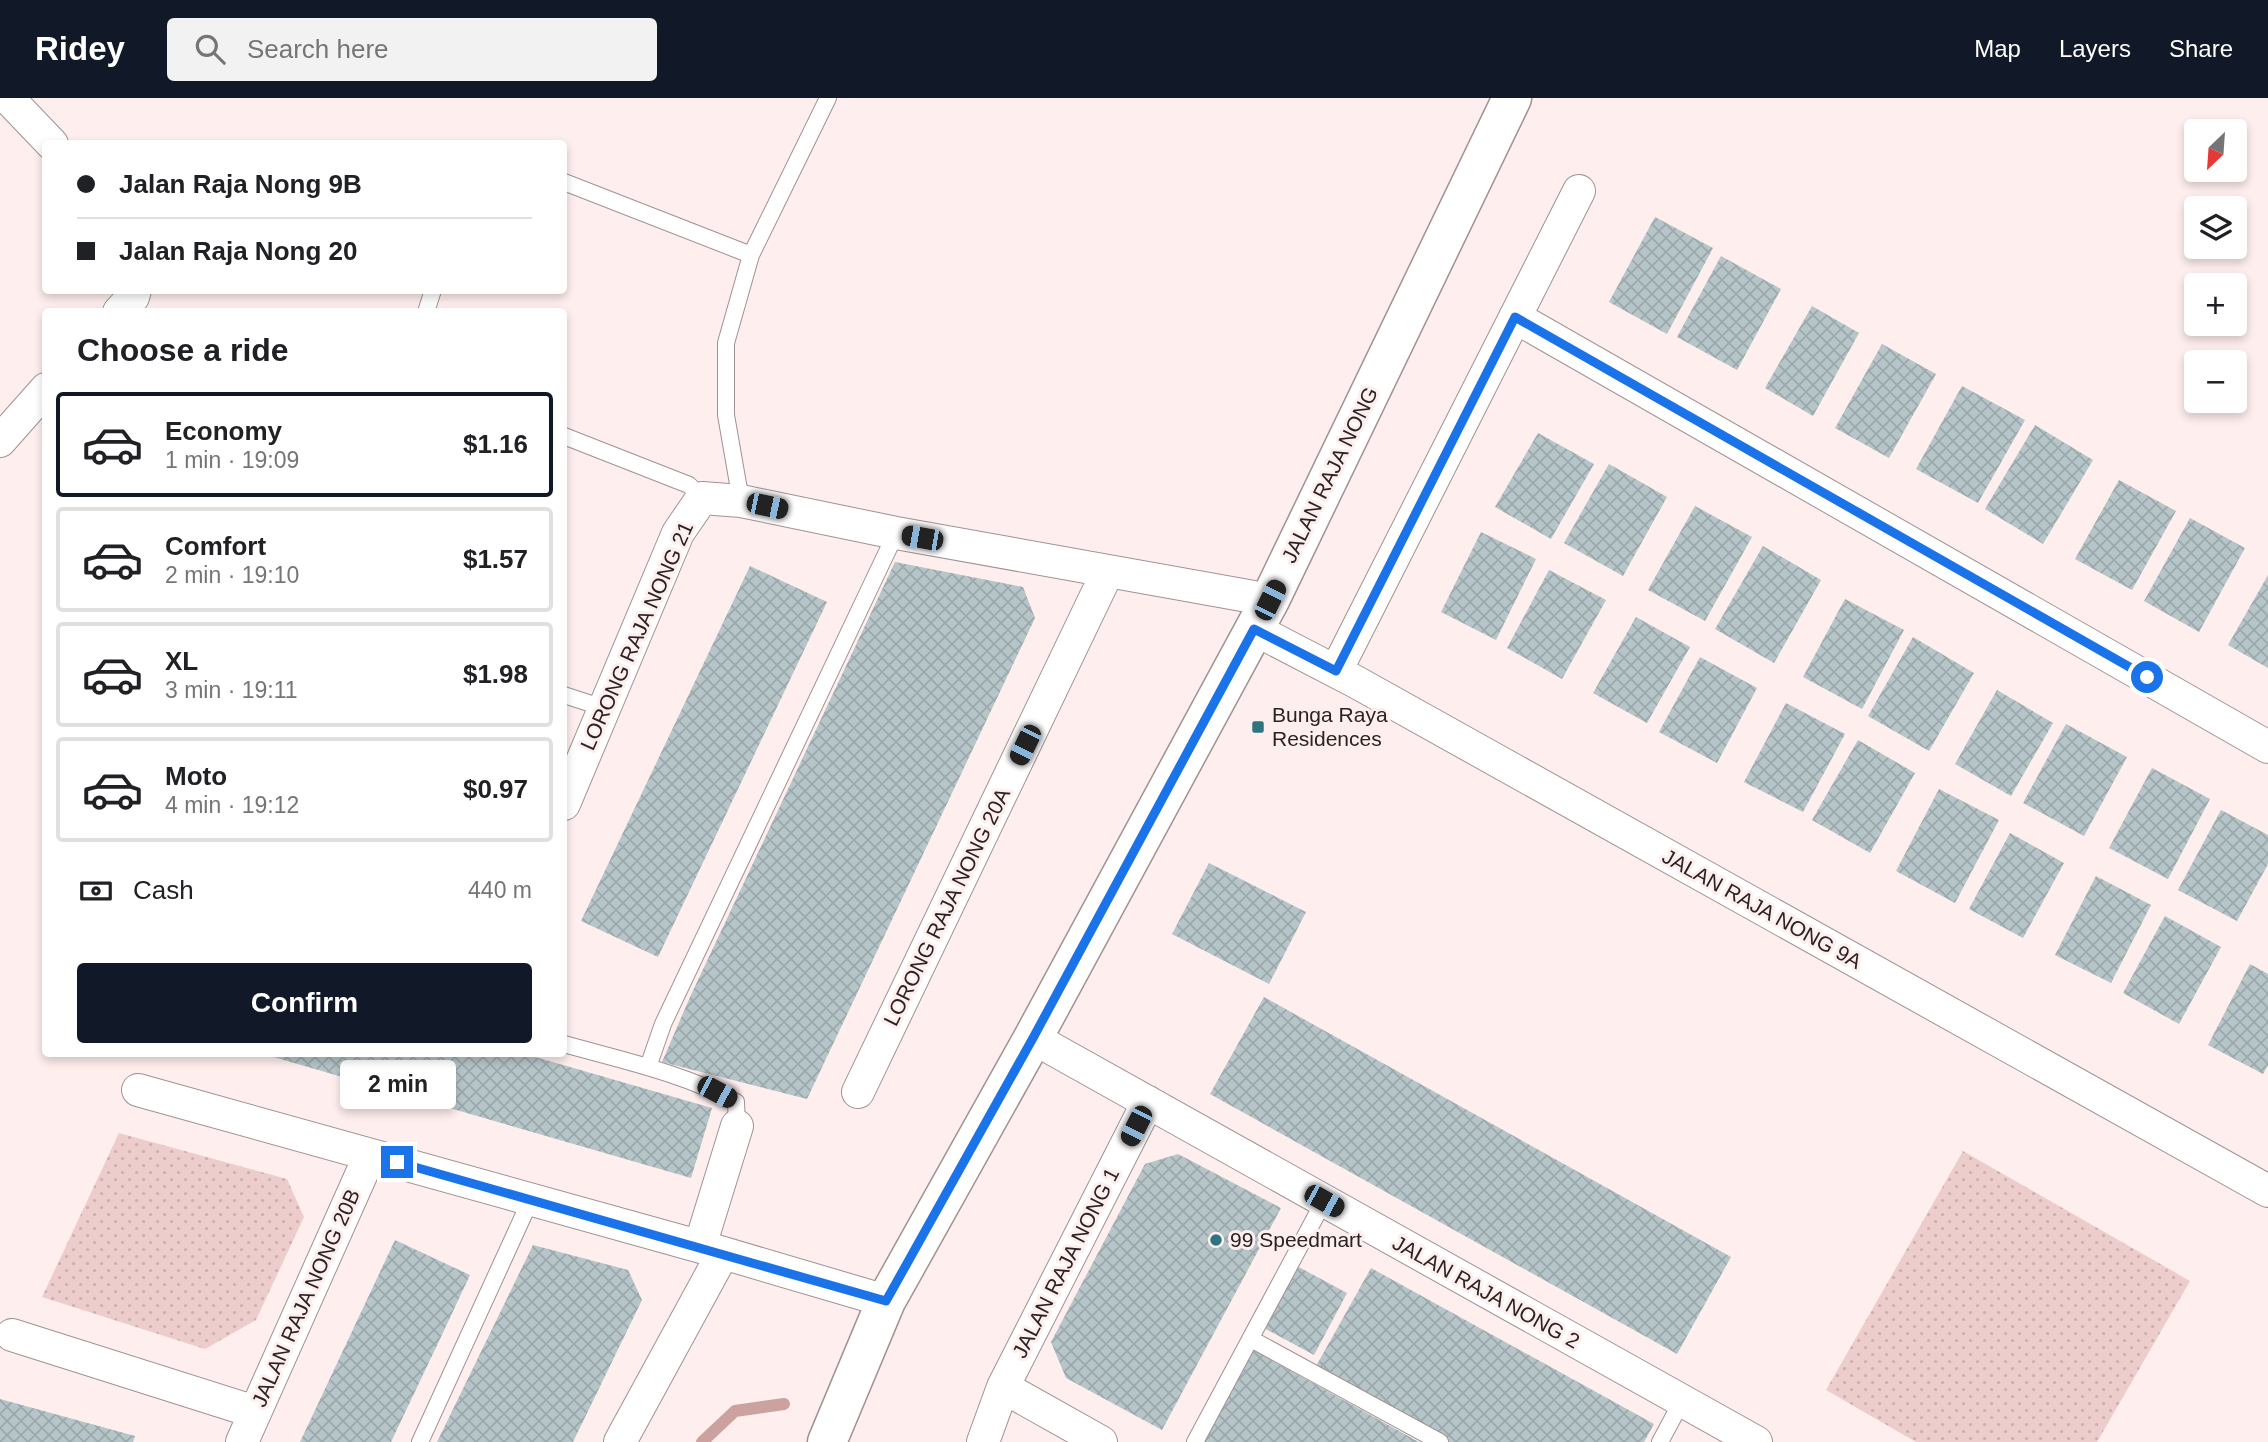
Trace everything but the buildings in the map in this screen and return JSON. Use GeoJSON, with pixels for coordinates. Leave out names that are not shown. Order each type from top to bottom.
{"type":"FeatureCollection","features":[{"type":"Feature","properties":{"kind":"main road","name":"JALAN RAJA NONG"},"geometry":{"type":"LineString","coordinates":[[827,1442],[886,1301],[1033,1038],[1262,615],[1512,98]]}},
{"type":"Feature","properties":{"kind":"street"},"geometry":{"type":"LineString","coordinates":[[8,98],[48,140]]}},
{"type":"Feature","properties":{"kind":"street"},"geometry":{"type":"LineString","coordinates":[[1336,671],[1579,191]]}},
{"type":"Feature","properties":{"kind":"street"},"geometry":{"type":"LineString","coordinates":[[123,308],[134,294]]}},
{"type":"Feature","properties":{"kind":"street"},"geometry":{"type":"LineString","coordinates":[[1515,317],[2268,747]]}},
{"type":"Feature","properties":{"kind":"street"},"geometry":{"type":"LineString","coordinates":[[0,440],[42,393]]}},
{"type":"Feature","properties":{"kind":"street","name":"LORONG RAJA NONG 21"},"geometry":{"type":"LineString","coordinates":[[567,797],[678,533],[702,498],[741,501],[896,533],[1108,571],[1262,615]]}},
{"type":"Feature","properties":{"kind":"street","name":"LORONG RAJA NONG 20A"},"geometry":{"type":"LineString","coordinates":[[858,1092],[1108,571]]}},
{"type":"Feature","properties":{"kind":"street","name":"JALAN RAJA NONG 9A"},"geometry":{"type":"LineString","coordinates":[[1262,615],[1336,671],[2268,1191]]}},
{"type":"Feature","properties":{"kind":"street","name":"JALAN RAJA NONG 2"},"geometry":{"type":"LineString","coordinates":[[1033,1038],[1756,1442]]}},
{"type":"Feature","properties":{"kind":"street"},"geometry":{"type":"LineString","coordinates":[[138,1090],[886,1301]]}},
{"type":"Feature","properties":{"kind":"street","name":"JALAN RAJA NONG 1"},"geometry":{"type":"LineString","coordinates":[[983,1442],[1003,1387],[1148,1102]]}},
{"type":"Feature","properties":{"kind":"street"},"geometry":{"type":"LineString","coordinates":[[620,1442],[712,1250],[737,1126]]}},
{"type":"Feature","properties":{"kind":"street","name":"JALAN RAJA NONG 20B"},"geometry":{"type":"LineString","coordinates":[[242,1442],[370,1155]]}},
{"type":"Feature","properties":{"kind":"street"},"geometry":{"type":"LineString","coordinates":[[12,1335],[255,1412]]}},
{"type":"Feature","properties":{"kind":"street"},"geometry":{"type":"LineString","coordinates":[[1003,1387],[1101,1442]]}},
{"type":"Feature","properties":{"kind":"lane"},"geometry":{"type":"LineString","coordinates":[[741,501],[726,415],[726,343],[751,255],[828,98]]}},
{"type":"Feature","properties":{"kind":"lane"},"geometry":{"type":"LineString","coordinates":[[567,183],[751,255]]}},
{"type":"Feature","properties":{"kind":"lane"},"geometry":{"type":"LineString","coordinates":[[567,437],[689,485],[702,498]]}},
{"type":"Feature","properties":{"kind":"lane"},"geometry":{"type":"LineString","coordinates":[[648,1067],[663,1024],[896,533]]}},
{"type":"Feature","properties":{"kind":"lane"},"geometry":{"type":"LineString","coordinates":[[567,696],[604,708]]}},
{"type":"Feature","properties":{"kind":"lane"},"geometry":{"type":"LineString","coordinates":[[567,1045],[648,1067],[717,1092],[736,1102],[737,1126]]}},
{"type":"Feature","properties":{"kind":"lane"},"geometry":{"type":"LineString","coordinates":[[420,1442],[531,1199]]}},
{"type":"Feature","properties":{"kind":"lane"},"geometry":{"type":"LineString","coordinates":[[1195,1442],[1324,1201]]}},
{"type":"Feature","properties":{"kind":"lane"},"geometry":{"type":"LineString","coordinates":[[1251,1339],[1440,1442]]}},
{"type":"Feature","properties":{"kind":"lane"},"geometry":{"type":"LineString","coordinates":[[1660,1442],[1682,1401]]}},
{"type":"Feature","properties":{"kind":"shaded area"},"geometry":{"type":"Polygon","coordinates":[[[119,1133],[287,1179],[304,1217],[256,1320],[205,1349],[42,1297],[119,1133]]]}},
{"type":"Feature","properties":{"kind":"shaded area"},"geometry":{"type":"Polygon","coordinates":[[[1963,1151],[2190,1281],[2097,1442],[1916,1442],[1826,1390],[1963,1151]]]}},
{"type":"Feature","properties":{"kind":"waterway"},"geometry":{"type":"LineString","coordinates":[[702,1442],[735,1411],[784,1404]]}},
{"type":"Feature","properties":{"kind":"place","name":"Bunga Raya Residences"},"geometry":{"type":"Point","coordinates":[1258,727]}},
{"type":"Feature","properties":{"kind":"place","name":"99 Speedmart"},"geometry":{"type":"Point","coordinates":[1216,1240]}},
{"type":"Feature","properties":{"kind":"route"},"geometry":{"type":"LineString","coordinates":[[397,1162],[886,1301],[1033,1038],[1254,629],[1336,671],[1515,317],[2147,677]]}}]}
